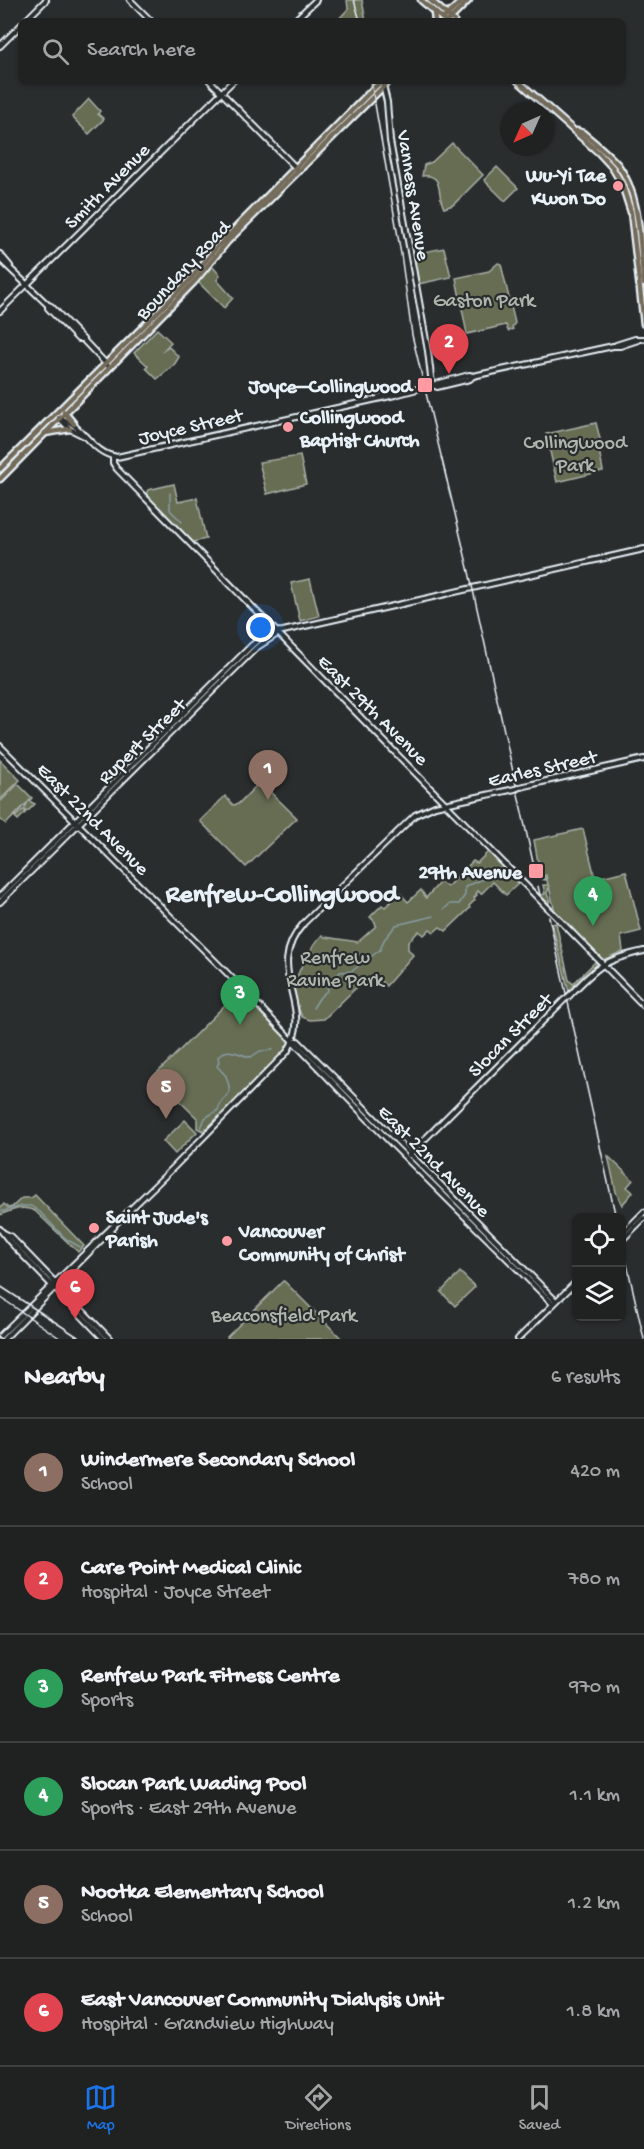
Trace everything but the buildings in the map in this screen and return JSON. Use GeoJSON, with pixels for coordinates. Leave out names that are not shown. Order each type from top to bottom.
{"type":"FeatureCollection","features":[{"type":"Feature","properties":{"kind":"main road"},"geometry":{"type":"LineString","coordinates":[[421,0],[437,10],[454,8]]}},
{"type":"Feature","properties":{"kind":"main road"},"geometry":{"type":"LineString","coordinates":[[430,0],[445,18]]}},
{"type":"Feature","properties":{"kind":"main road"},"geometry":{"type":"LineString","coordinates":[[448,18],[454,8],[463,0]]}},
{"type":"Feature","properties":{"kind":"main road"},"geometry":{"type":"LineString","coordinates":[[449,18],[469,0]]}},
{"type":"Feature","properties":{"kind":"main road"},"geometry":{"type":"LineString","coordinates":[[436,18],[437,10]]}},
{"type":"Feature","properties":{"kind":"main road","name":"Boundary Road"},"geometry":{"type":"LineString","coordinates":[[0,469],[194,282],[221,248],[381,84]]}},
{"type":"Feature","properties":{"kind":"main road"},"geometry":{"type":"LineString","coordinates":[[521,84],[577,132],[612,167],[628,200],[644,324]]}},
{"type":"Feature","properties":{"kind":"main road"},"geometry":{"type":"LineString","coordinates":[[577,132],[583,133],[613,160],[630,187],[636,210],[644,284]]}},
{"type":"Feature","properties":{"kind":"main road","name":"Boundary Road"},"geometry":{"type":"LineString","coordinates":[[0,479],[200,268],[216,248],[297,169]]}},
{"type":"Feature","properties":{"kind":"main road"},"geometry":{"type":"LineString","coordinates":[[194,282],[200,268]]}},
{"type":"Feature","properties":{"kind":"main road"},"geometry":{"type":"LineString","coordinates":[[51,418],[59,417],[58,411]]}},
{"type":"Feature","properties":{"kind":"main road"},"geometry":{"type":"LineString","coordinates":[[64,412],[74,424]]}},
{"type":"Feature","properties":{"kind":"main road"},"geometry":{"type":"LineString","coordinates":[[45,433],[70,429]]}},
{"type":"Feature","properties":{"kind":"street"},"geometry":{"type":"LineString","coordinates":[[28,18],[46,0]]}},
{"type":"Feature","properties":{"kind":"street"},"geometry":{"type":"LineString","coordinates":[[130,0],[149,18]]}},
{"type":"Feature","properties":{"kind":"street"},"geometry":{"type":"LineString","coordinates":[[297,18],[316,0]]}},
{"type":"Feature","properties":{"kind":"street"},"geometry":{"type":"LineString","coordinates":[[0,46],[18,28]]}},
{"type":"Feature","properties":{"kind":"street"},"geometry":{"type":"LineString","coordinates":[[213,84],[297,169]]}},
{"type":"Feature","properties":{"kind":"street","name":"Smith Avenue"},"geometry":{"type":"LineString","coordinates":[[0,311],[230,84]]}},
{"type":"Feature","properties":{"kind":"street","name":"Vanness Avenue"},"geometry":{"type":"LineString","coordinates":[[382,84],[387,102],[390,141],[429,351],[432,385]]}},
{"type":"Feature","properties":{"kind":"street"},"geometry":{"type":"LineString","coordinates":[[0,254],[10,267]]}},
{"type":"Feature","properties":{"kind":"street"},"geometry":{"type":"LineString","coordinates":[[0,259],[48,305],[48,308],[78,339],[82,339],[107,365]]}},
{"type":"Feature","properties":{"kind":"street","name":"Joyce Street"},"geometry":{"type":"LineString","coordinates":[[113,456],[132,454],[378,398],[395,392],[432,385],[437,387],[473,376],[644,339]]}},
{"type":"Feature","properties":{"kind":"street","name":"East 29th Avenue"},"geometry":{"type":"LineString","coordinates":[[59,417],[70,429],[84,436]]}},
{"type":"Feature","properties":{"kind":"street","name":"East 29th Avenue"},"geometry":{"type":"LineString","coordinates":[[59,417],[74,424],[98,450],[113,456],[113,464],[117,470],[279,632],[644,1006]]}},
{"type":"Feature","properties":{"kind":"street","name":"Rupert Street"},"geometry":{"type":"LineString","coordinates":[[0,902],[252,645],[264,636],[644,549]]}},
{"type":"Feature","properties":{"kind":"street","name":"East 22nd Avenue"},"geometry":{"type":"LineString","coordinates":[[0,746],[294,1041],[303,1053],[555,1303]]}},
{"type":"Feature","properties":{"kind":"street","name":"Earles Street"},"geometry":{"type":"LineString","coordinates":[[294,1041],[297,1018],[287,973],[288,948],[304,923],[408,820],[424,810],[447,804],[644,759]]}},
{"type":"Feature","properties":{"kind":"street","name":"Rupert Street"},"geometry":{"type":"LineString","coordinates":[[0,896],[77,822]]}},
{"type":"Feature","properties":{"kind":"street","name":"Slocan Street"},"geometry":{"type":"LineString","coordinates":[[407,1156],[602,964],[619,956],[644,951]]}},
{"type":"Feature","properties":{"kind":"street"},"geometry":{"type":"LineString","coordinates":[[0,1336],[276,1066],[294,1041]]}},
{"type":"Feature","properties":{"kind":"street"},"geometry":{"type":"LineString","coordinates":[[626,1229],[644,1212]]}},
{"type":"Feature","properties":{"kind":"street"},"geometry":{"type":"LineString","coordinates":[[626,1235],[644,1218]]}},
{"type":"Feature","properties":{"kind":"street"},"geometry":{"type":"LineString","coordinates":[[2,1231],[7,1239],[110,1339]]}},
{"type":"Feature","properties":{"kind":"street"},"geometry":{"type":"LineString","coordinates":[[4,1339],[54,1285]]}},
{"type":"Feature","properties":{"kind":"street"},"geometry":{"type":"LineString","coordinates":[[54,1285],[104,1339]]}},
{"type":"Feature","properties":{"kind":"street"},"geometry":{"type":"LineString","coordinates":[[518,1339],[572,1286]]}},
{"type":"Feature","properties":{"kind":"green space"},"geometry":{"type":"Polygon","coordinates":[[[347,0],[362,0],[365,18],[340,18],[348,9],[347,0]]]}},
{"type":"Feature","properties":{"kind":"green space"},"geometry":{"type":"Polygon","coordinates":[[[89,99],[104,119],[89,134],[72,117],[89,99]]]}},
{"type":"Feature","properties":{"kind":"green space"},"geometry":{"type":"Polygon","coordinates":[[[452,143],[483,175],[453,205],[444,208],[437,181],[429,176],[422,176],[424,165],[432,162],[452,143]]]}},
{"type":"Feature","properties":{"kind":"green space"},"geometry":{"type":"Polygon","coordinates":[[[497,167],[518,188],[505,201],[484,180],[497,167]]]}},
{"type":"Feature","properties":{"kind":"green space"},"geometry":{"type":"Polygon","coordinates":[[[444,248],[451,277],[418,284],[413,254],[444,248]]]}},
{"type":"Feature","properties":{"kind":"green space","name":"Gaston Park"},"geometry":{"type":"Polygon","coordinates":[[[498,263],[501,264],[515,323],[513,329],[508,331],[506,325],[467,334],[456,278],[489,271],[498,263]]]}},
{"type":"Feature","properties":{"kind":"green space"},"geometry":{"type":"Polygon","coordinates":[[[212,266],[220,275],[217,280],[233,298],[224,308],[198,282],[212,266]]]}},
{"type":"Feature","properties":{"kind":"green space"},"geometry":{"type":"Polygon","coordinates":[[[157,329],[171,342],[162,352],[168,346],[179,357],[174,365],[157,379],[146,368],[148,366],[134,353],[157,329]]]}},
{"type":"Feature","properties":{"kind":"green space","name":"Collingwood Park"},"geometry":{"type":"Polygon","coordinates":[[[596,423],[602,447],[599,450],[603,471],[557,482],[546,434],[596,423]]]}},
{"type":"Feature","properties":{"kind":"green space"},"geometry":{"type":"Polygon","coordinates":[[[300,456],[306,484],[267,494],[259,462],[300,456]]]}},
{"type":"Feature","properties":{"kind":"green space"},"geometry":{"type":"Polygon","coordinates":[[[174,484],[178,502],[197,498],[206,539],[193,542],[146,494],[148,490],[174,484]]]}},
{"type":"Feature","properties":{"kind":"green space"},"geometry":{"type":"Polygon","coordinates":[[[310,579],[319,616],[300,621],[291,583],[310,579]]]}},
{"type":"Feature","properties":{"kind":"green space"},"geometry":{"type":"Polygon","coordinates":[[[0,760],[20,780],[0,800],[0,760]]]}},
{"type":"Feature","properties":{"kind":"green space"},"geometry":{"type":"Polygon","coordinates":[[[260,782],[297,818],[246,867],[200,821],[225,796],[233,805],[238,804],[260,782]]]}},
{"type":"Feature","properties":{"kind":"green space"},"geometry":{"type":"Polygon","coordinates":[[[18,784],[32,798],[29,801],[35,804],[18,820],[15,817],[24,810],[28,802],[6,824],[0,819],[0,802],[18,784]]]}},
{"type":"Feature","properties":{"kind":"green space"},"geometry":{"type":"Polygon","coordinates":[[[583,829],[594,873],[593,879],[626,871],[641,931],[621,936],[623,951],[603,960],[555,912],[549,887],[547,893],[549,904],[540,895],[545,894],[543,885],[548,885],[546,875],[544,876],[546,880],[541,879],[534,840],[583,829]]]}},
{"type":"Feature","properties":{"kind":"green space","name":"Renfrew Ravine Park"},"geometry":{"type":"Polygon","coordinates":[[[489,851],[518,884],[506,895],[493,882],[481,894],[478,891],[470,908],[446,931],[440,927],[434,932],[430,929],[424,935],[419,931],[408,942],[408,949],[413,955],[386,986],[374,975],[360,984],[324,1019],[310,1020],[302,1017],[295,996],[295,983],[305,960],[322,935],[358,942],[376,926],[370,917],[382,905],[385,907],[400,893],[408,902],[421,890],[426,898],[440,882],[447,887],[473,861],[477,863],[489,851]]]}},
{"type":"Feature","properties":{"kind":"green space"},"geometry":{"type":"Polygon","coordinates":[[[556,923],[569,980],[573,984],[595,962],[597,964],[569,992],[552,924],[556,923]]]}},
{"type":"Feature","properties":{"kind":"green space"},"geometry":{"type":"Polygon","coordinates":[[[239,991],[290,1043],[278,1060],[208,1130],[206,1128],[203,1131],[197,1128],[197,1118],[154,1076],[239,991]]]}},
{"type":"Feature","properties":{"kind":"green space"},"geometry":{"type":"Polygon","coordinates":[[[185,1120],[197,1132],[175,1154],[163,1141],[185,1120]]]}},
{"type":"Feature","properties":{"kind":"green space"},"geometry":{"type":"Polygon","coordinates":[[[608,1156],[633,1180],[627,1187],[633,1192],[622,1205],[616,1192],[608,1156]]]}},
{"type":"Feature","properties":{"kind":"green space"},"geometry":{"type":"Polygon","coordinates":[[[35,1195],[84,1246],[78,1252],[31,1209],[22,1208],[0,1215],[0,1208],[4,1204],[8,1208],[12,1207],[22,1198],[31,1198],[35,1195]]]}},
{"type":"Feature","properties":{"kind":"green space"},"geometry":{"type":"Polygon","coordinates":[[[460,1272],[475,1287],[455,1306],[441,1292],[460,1272]]]}},
{"type":"Feature","properties":{"kind":"green space","name":"Beaconsfield Park"},"geometry":{"type":"Polygon","coordinates":[[[283,1281],[342,1339],[229,1339],[227,1337],[283,1281]]]}},
{"type":"Feature","properties":{"kind":"waterway"},"geometry":{"type":"LineString","coordinates":[[441,457],[447,481]]}},
{"type":"Feature","properties":{"kind":"waterway"},"geometry":{"type":"LineString","coordinates":[[448,488],[451,499]]}},
{"type":"Feature","properties":{"kind":"waterway"},"geometry":{"type":"LineString","coordinates":[[170,493],[170,510],[182,522]]}},
{"type":"Feature","properties":{"kind":"waterway"},"geometry":{"type":"LineString","coordinates":[[444,909],[450,904],[459,904],[465,895],[465,887],[494,874]]}},
{"type":"Feature","properties":{"kind":"waterway"},"geometry":{"type":"LineString","coordinates":[[313,1008],[328,990],[327,986],[340,972],[352,971],[380,950],[384,940],[396,925],[434,916]]}},
{"type":"Feature","properties":{"kind":"waterway"},"geometry":{"type":"LineString","coordinates":[[201,1128],[205,1118],[218,1110],[221,1102],[229,1093],[226,1076],[217,1066],[218,1057],[229,1051],[251,1057],[260,1051],[272,1050]]}},
{"type":"Feature","properties":{"kind":"waterway"},"geometry":{"type":"LineString","coordinates":[[0,1212],[21,1206],[31,1206],[40,1212],[66,1239],[80,1247]]}},
{"type":"Feature","properties":{"kind":"railway"},"geometry":{"type":"LineString","coordinates":[[354,0],[359,18]]}},
{"type":"Feature","properties":{"kind":"railway"},"geometry":{"type":"LineString","coordinates":[[372,84],[401,254],[412,335],[469,572],[536,876]]}},
{"type":"Feature","properties":{"kind":"railway"},"geometry":{"type":"LineString","coordinates":[[538,886],[540,895]]}},
{"type":"Feature","properties":{"kind":"railway"},"geometry":{"type":"LineString","coordinates":[[549,917],[615,1213]]}},
{"type":"Feature","properties":{"kind":"railway"},"geometry":{"type":"LineString","coordinates":[[626,1260],[644,1339]]}},
{"type":"Feature","properties":{"kind":"railway"},"geometry":{"type":"LineString","coordinates":[[0,1286],[81,1339]]}},
{"type":"Feature","properties":{"kind":"railway"},"geometry":{"type":"LineString","coordinates":[[0,1297],[61,1339]]}},
{"type":"Feature","properties":{"kind":"place","name":"Wu-Yi Tae Kwon Do"},"geometry":{"type":"Point","coordinates":[618,186]}},
{"type":"Feature","properties":{"kind":"place","name":"Care Point Medical Clinic"},"geometry":{"type":"Point","coordinates":[449,374]}},
{"type":"Feature","properties":{"kind":"place","name":"Joyce–Collingwood"},"geometry":{"type":"Point","coordinates":[425,385]}},
{"type":"Feature","properties":{"kind":"place","name":"Collingwood Baptist Church"},"geometry":{"type":"Point","coordinates":[288,427]}},
{"type":"Feature","properties":{"kind":"place","name":"Windermere Secondary School"},"geometry":{"type":"Point","coordinates":[268,800]}},
{"type":"Feature","properties":{"kind":"place","name":"29th Avenue"},"geometry":{"type":"Point","coordinates":[536,871]}},
{"type":"Feature","properties":{"kind":"place","name":"Slocan Park Wading Pool"},"geometry":{"type":"Point","coordinates":[593,926]}},
{"type":"Feature","properties":{"kind":"place","name":"Renfrew Park Fitness Centre"},"geometry":{"type":"Point","coordinates":[240,1025]}},
{"type":"Feature","properties":{"kind":"place","name":"Nootka Elementary School"},"geometry":{"type":"Point","coordinates":[166,1119]}},
{"type":"Feature","properties":{"kind":"place","name":"Saint Jude's Parish"},"geometry":{"type":"Point","coordinates":[94,1228]}},
{"type":"Feature","properties":{"kind":"place","name":"Vancouver Community of Christ"},"geometry":{"type":"Point","coordinates":[227,1241]}},
{"type":"Feature","properties":{"kind":"place","name":"East Vancouver Community Dialysis Unit"},"geometry":{"type":"Point","coordinates":[75,1319]}},
{"type":"Feature","properties":{"kind":"district","name":"Renfrew-Collingwood"},"geometry":{"type":"Point","coordinates":[282,892]}}]}
